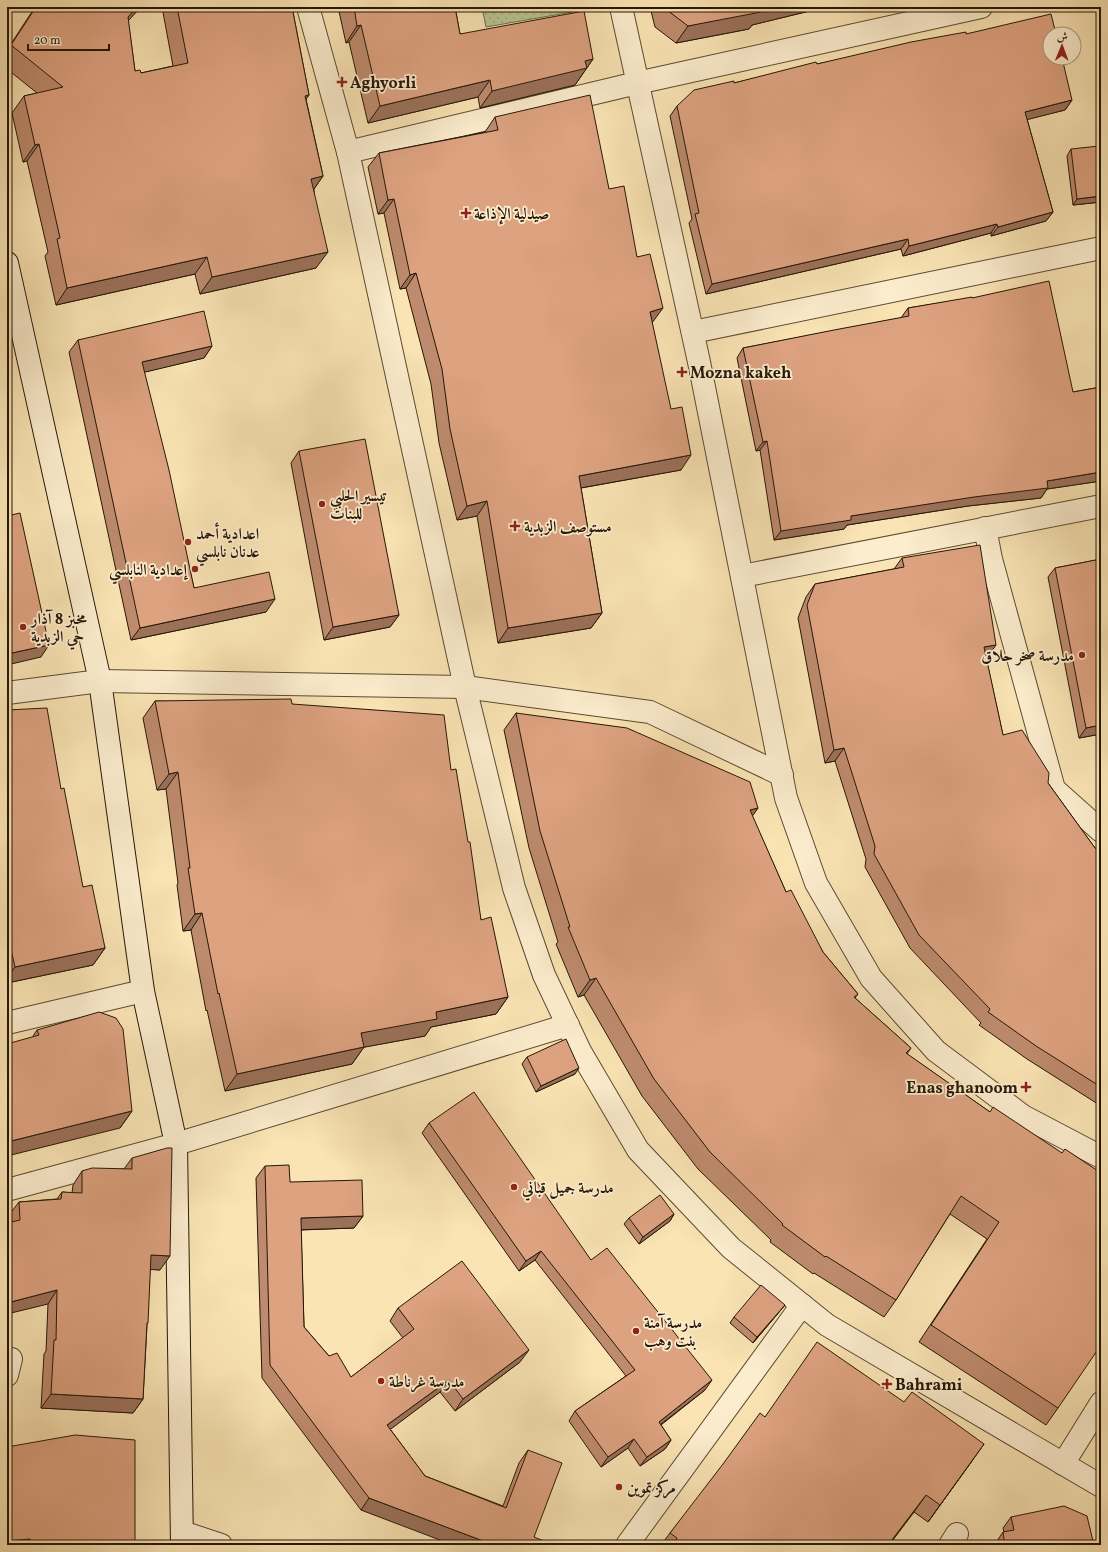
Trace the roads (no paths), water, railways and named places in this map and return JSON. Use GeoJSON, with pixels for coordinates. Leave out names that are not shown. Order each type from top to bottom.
{"type":"FeatureCollection","features":[{"type":"Feature","properties":{"kind":"street"},"geometry":{"type":"LineString","coordinates":[[308,7],[348,152],[465,687],[514,888],[544,975],[580,1051],[638,1150],[731,1248],[827,1325],[1101,1486]]}},
{"type":"Feature","properties":{"kind":"street"},"geometry":{"type":"LineString","coordinates":[[621,7],[693,332],[786,798],[816,883],[871,978],[936,1051],[1023,1116],[1101,1157]]}},
{"type":"Feature","properties":{"kind":"street"},"geometry":{"type":"LineString","coordinates":[[348,152],[637,83],[902,15],[980,7]]}},
{"type":"Feature","properties":{"kind":"street"},"geometry":{"type":"LineString","coordinates":[[693,332],[1101,248]]}},
{"type":"Feature","properties":{"kind":"street"},"geometry":{"type":"LineString","coordinates":[[7,263],[100,681],[143,991],[176,1144],[182,1538],[221,1545]]}},
{"type":"Feature","properties":{"kind":"street"},"geometry":{"type":"LineString","coordinates":[[742,576],[1101,506]]}},
{"type":"Feature","properties":{"kind":"street"},"geometry":{"type":"LineString","coordinates":[[985,528],[993,567],[1054,788],[1101,831]]}},
{"type":"Feature","properties":{"kind":"street"},"geometry":{"type":"LineString","coordinates":[[7,692],[100,681],[465,687],[650,712],[782,775]]}},
{"type":"Feature","properties":{"kind":"street"},"geometry":{"type":"LineString","coordinates":[[7,1023],[143,991]]}},
{"type":"Feature","properties":{"kind":"street"},"geometry":{"type":"LineString","coordinates":[[7,1190],[176,1144],[568,1026]]}},
{"type":"Feature","properties":{"kind":"street"},"geometry":{"type":"LineString","coordinates":[[627,1545],[802,1305]]}},
{"type":"Feature","properties":{"kind":"street"},"geometry":{"type":"LineString","coordinates":[[1063,1464],[1101,1403]]}},
{"type":"Feature","properties":{"kind":"place","name":"Aghyorli"},"geometry":{"type":"Point","coordinates":[342,82]}},
{"type":"Feature","properties":{"kind":"place","name":"صيدلية الإذاعة"},"geometry":{"type":"Point","coordinates":[466,213]}},
{"type":"Feature","properties":{"kind":"place","name":"Mozna kakeh"},"geometry":{"type":"Point","coordinates":[682,372]}},
{"type":"Feature","properties":{"kind":"place","name":"تيسير الحلبي للبنات"},"geometry":{"type":"Point","coordinates":[322,504]}},
{"type":"Feature","properties":{"kind":"place","name":"مستوصف الزبدية"},"geometry":{"type":"Point","coordinates":[515,526]}},
{"type":"Feature","properties":{"kind":"place","name":"اعدادية أحمد عدنان نابلسي"},"geometry":{"type":"Point","coordinates":[188,542]}},
{"type":"Feature","properties":{"kind":"place","name":"إعدادية النابلسي"},"geometry":{"type":"Point","coordinates":[195,569]}},
{"type":"Feature","properties":{"kind":"place","name":"مخبز 8 آذار حي الزبدية"},"geometry":{"type":"Point","coordinates":[23,627]}},
{"type":"Feature","properties":{"kind":"place","name":"مدرسة صخر حلاق"},"geometry":{"type":"Point","coordinates":[1082,655]}},
{"type":"Feature","properties":{"kind":"place","name":"Enas ghanoom"},"geometry":{"type":"Point","coordinates":[1026,1087]}},
{"type":"Feature","properties":{"kind":"place","name":"مدرسة جميل قباني"},"geometry":{"type":"Point","coordinates":[514,1187]}},
{"type":"Feature","properties":{"kind":"place","name":"مدرسة آمنة بنت وهب"},"geometry":{"type":"Point","coordinates":[636,1331]}},
{"type":"Feature","properties":{"kind":"place","name":"مدرسة غرناطة"},"geometry":{"type":"Point","coordinates":[381,1381]}},
{"type":"Feature","properties":{"kind":"place","name":"Bahrami"},"geometry":{"type":"Point","coordinates":[887,1384]}},
{"type":"Feature","properties":{"kind":"place","name":"مركز تموين"},"geometry":{"type":"Point","coordinates":[619,1487]}}]}
